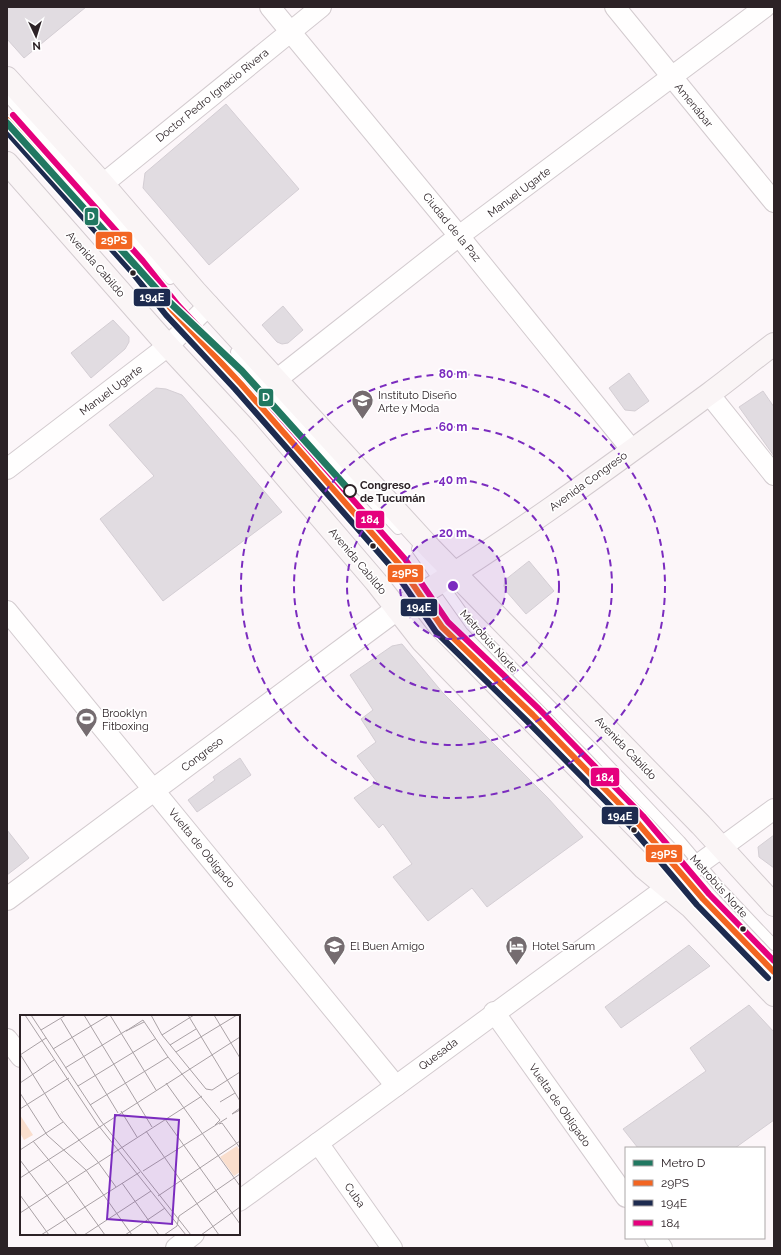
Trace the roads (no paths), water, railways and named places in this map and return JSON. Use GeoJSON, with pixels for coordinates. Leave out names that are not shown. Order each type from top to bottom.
{"type":"FeatureCollection","features":[{"type":"Feature","properties":{"kind":"main road","name":"Avenida Cabildo"},"geometry":{"type":"LineString","coordinates":[[7,78],[103,184],[200,315],[276,380],[448,579],[723,848],[774,905]]}},
{"type":"Feature","properties":{"kind":"main road","name":"Avenida Cabildo"},"geometry":{"type":"LineString","coordinates":[[7,163],[168,346],[245,429],[376,582],[422,641],[644,868],[683,875],[691,907],[774,995]]}},
{"type":"Feature","properties":{"kind":"main road","name":"Avenida Congreso"},"geometry":{"type":"LineString","coordinates":[[397,609],[448,579],[522,530],[709,394],[774,344]]}},
{"type":"Feature","properties":{"kind":"street","name":"Ciudad de la Paz"},"geometry":{"type":"LineString","coordinates":[[270,7],[460,236],[632,450]]}},
{"type":"Feature","properties":{"kind":"street","name":"Doctor Pedro Ignacio Rivera"},"geometry":{"type":"LineString","coordinates":[[103,184],[320,7]]}},
{"type":"Feature","properties":{"kind":"street","name":"Amenábar"},"geometry":{"type":"LineString","coordinates":[[615,7],[774,202]]}},
{"type":"Feature","properties":{"kind":"street","name":"Manuel Ugarte"},"geometry":{"type":"LineString","coordinates":[[276,380],[460,236],[765,7]]}},
{"type":"Feature","properties":{"kind":"street","name":"Manuel Ugarte"},"geometry":{"type":"LineString","coordinates":[[7,468],[168,346],[200,315]]}},
{"type":"Feature","properties":{"kind":"street"},"geometry":{"type":"LineString","coordinates":[[709,394],[774,475]]}},
{"type":"Feature","properties":{"kind":"street","name":"Congreso"},"geometry":{"type":"LineString","coordinates":[[7,898],[397,609]]}},
{"type":"Feature","properties":{"kind":"street","name":"Vuelta de Obligado"},"geometry":{"type":"LineString","coordinates":[[7,611],[396,1086]]}},
{"type":"Feature","properties":{"kind":"street","name":"Quesada"},"geometry":{"type":"LineString","coordinates":[[240,1200],[494,1012],[683,875],[723,848],[774,809]]}},
{"type":"Feature","properties":{"kind":"street","name":"Vuelta de Obligado"},"geometry":{"type":"LineString","coordinates":[[494,1012],[625,1196]]}},
{"type":"Feature","properties":{"kind":"street"},"geometry":{"type":"LineString","coordinates":[[7,1040],[20,1056]]}},
{"type":"Feature","properties":{"kind":"street","name":"Cuba"},"geometry":{"type":"LineString","coordinates":[[318,1143],[392,1248]]}},
{"type":"Feature","properties":{"kind":"street"},"geometry":{"type":"LineString","coordinates":[[173,1243],[192,1235]]}},
{"type":"Feature","properties":{"kind":"street"},"geometry":{"type":"LineString","coordinates":[[656,1239],[662,1248]]}},
{"type":"Feature","properties":{"kind":"lane"},"geometry":{"type":"LineString","coordinates":[[7,96],[176,286]]}},
{"type":"Feature","properties":{"kind":"lane","name":"Metrobús Norte"},"geometry":{"type":"LineString","coordinates":[[7,120],[56,173],[137,266],[172,310],[200,315],[423,556],[448,579],[476,631],[595,751],[680,841],[683,875],[774,945]]}},
{"type":"Feature","properties":{"kind":"lane","name":"Metrobús Norte"},"geometry":{"type":"LineString","coordinates":[[187,297],[399,564],[419,596],[442,627],[550,732],[637,822],[683,875],[774,972]]}},
{"type":"Feature","properties":{"kind":"metro line","name":"D"},"geometry":{"type":"LineString","coordinates":[[7,123],[163,296],[242,371],[350,491]]}},
{"type":"Feature","properties":{"kind":"place","name":"Instituto Diseño Arte y Moda"},"geometry":{"type":"Point","coordinates":[363,420]}},
{"type":"Feature","properties":{"kind":"place","name":"Congreso de Tucumán"},"geometry":{"type":"Point","coordinates":[350,491]}},
{"type":"Feature","properties":{"kind":"place","name":"Brooklyn Fitboxing"},"geometry":{"type":"Point","coordinates":[86,738]}},
{"type":"Feature","properties":{"kind":"place","name":"El Buen Amigo"},"geometry":{"type":"Point","coordinates":[335,966]}},
{"type":"Feature","properties":{"kind":"place","name":"Hotel Sarum"},"geometry":{"type":"Point","coordinates":[516,966]}}]}
